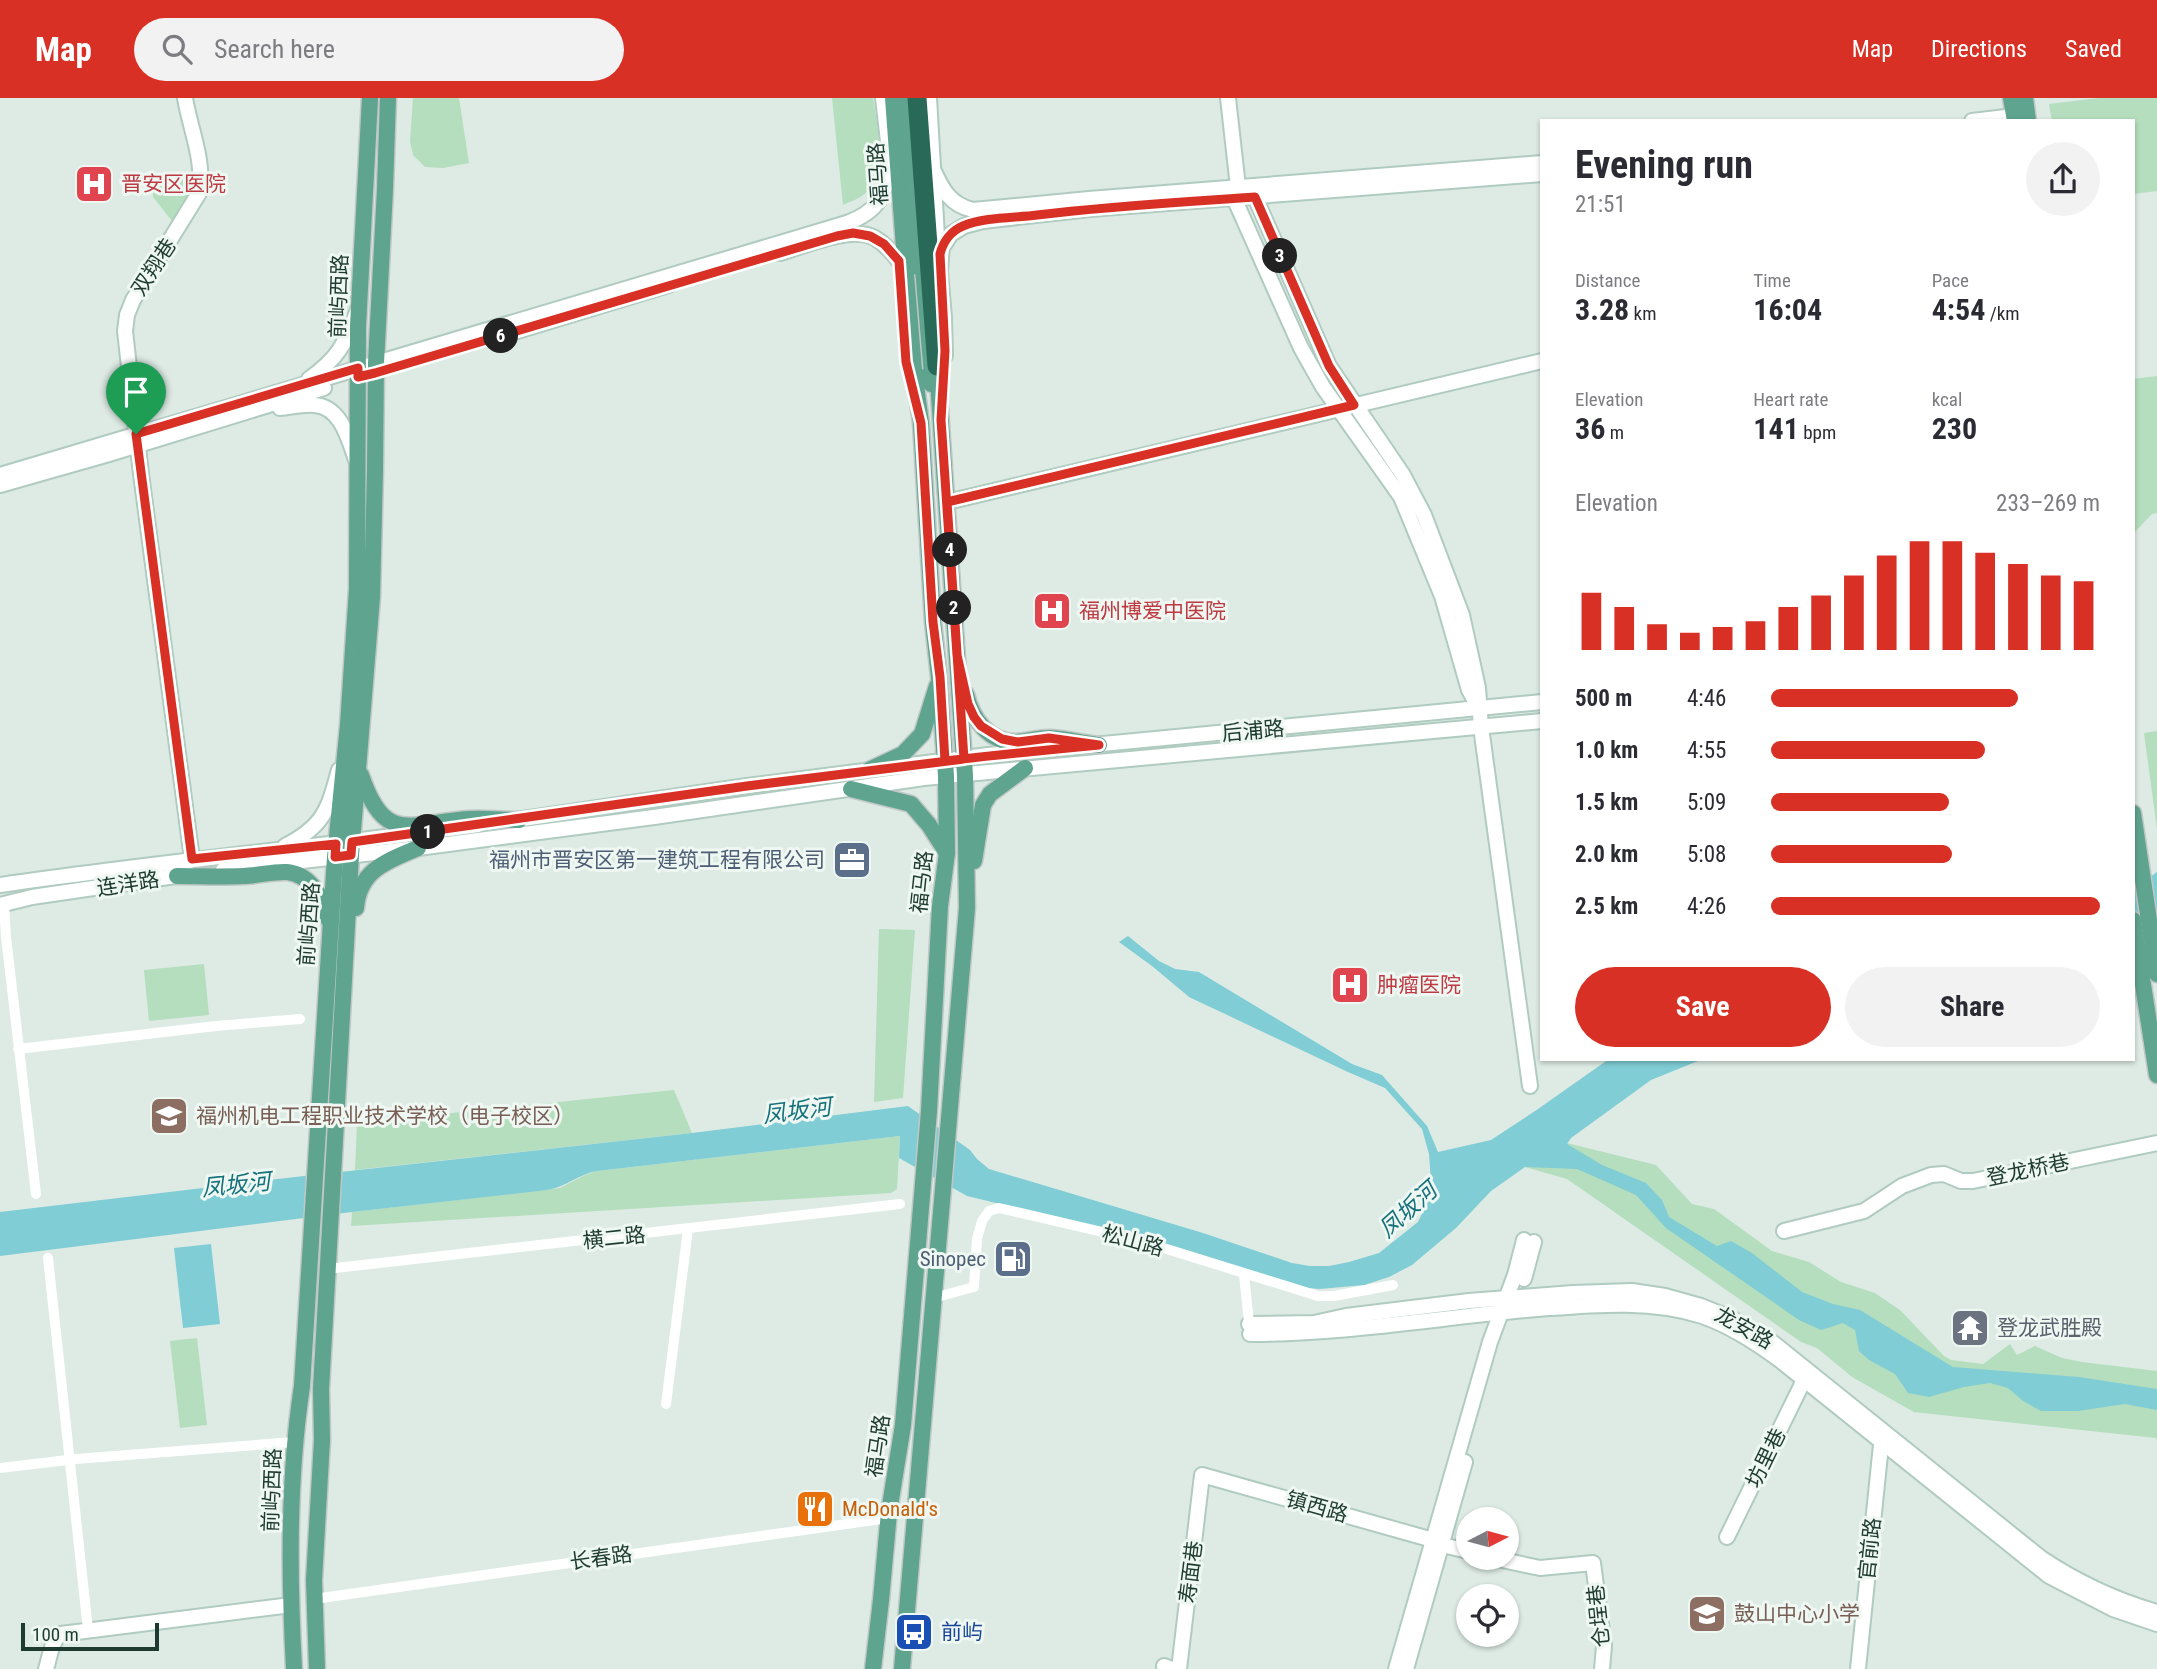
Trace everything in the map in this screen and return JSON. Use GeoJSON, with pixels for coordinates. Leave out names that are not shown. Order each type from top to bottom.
{"type":"FeatureCollection","features":[{"type":"Feature","properties":{"kind":"highway"},"geometry":{"type":"LineString","coordinates":[[917,98],[937,366]]}},
{"type":"Feature","properties":{"kind":"main road","name":"双翔巷"},"geometry":{"type":"LineString","coordinates":[[185,98],[197,145],[200,187],[194,204],[136,293],[128,311],[125,342],[192,859]]}},
{"type":"Feature","properties":{"kind":"main road","name":"前屿西路"},"geometry":{"type":"LineString","coordinates":[[317,1669],[314,1598],[321,1389],[342,1029],[346,745],[357,589],[358,308],[370,98]]}},
{"type":"Feature","properties":{"kind":"main road","name":"前屿西路"},"geometry":{"type":"LineString","coordinates":[[294,1669],[291,1605],[294,1442],[302,1386],[330,936],[359,770],[374,534],[375,368],[388,98]]}},
{"type":"Feature","properties":{"kind":"main road"},"geometry":{"type":"LineString","coordinates":[[883,98],[906,362],[921,423]]}},
{"type":"Feature","properties":{"kind":"main road","name":"福马路"},"geometry":{"type":"LineString","coordinates":[[873,1669],[889,1518],[903,1425],[929,1111],[940,906],[947,853],[946,768],[940,677],[933,622],[921,423],[914,370],[893,98]]}},
{"type":"Feature","properties":{"kind":"main road","name":"福马路"},"geometry":{"type":"LineString","coordinates":[[906,98],[926,367],[941,420]]}},
{"type":"Feature","properties":{"kind":"main road"},"geometry":{"type":"LineString","coordinates":[[929,98],[945,351],[941,420]]}},
{"type":"Feature","properties":{"kind":"main road"},"geometry":{"type":"LineString","coordinates":[[1228,98],[1236,193],[1291,329],[1323,387],[1392,482],[1409,514],[1442,596],[1469,690],[1479,708]]}},
{"type":"Feature","properties":{"kind":"main road"},"geometry":{"type":"LineString","coordinates":[[2011,98],[2021,118]]}},
{"type":"Feature","properties":{"kind":"main road"},"geometry":{"type":"LineString","coordinates":[[2021,118],[2025,98]]}},
{"type":"Feature","properties":{"kind":"main road"},"geometry":{"type":"LineString","coordinates":[[940,270],[940,254],[945,242],[958,229],[971,224],[1090,208],[1540,163]]}},
{"type":"Feature","properties":{"kind":"main road"},"geometry":{"type":"LineString","coordinates":[[375,368],[858,218],[880,201],[891,167]]}},
{"type":"Feature","properties":{"kind":"main road"},"geometry":{"type":"LineString","coordinates":[[933,169],[951,200],[972,210],[1089,199],[1236,193],[1255,197],[1540,174]]}},
{"type":"Feature","properties":{"kind":"main road"},"geometry":{"type":"LineString","coordinates":[[1255,197],[1326,360],[1403,475],[1424,515],[1462,615],[1475,669],[1531,1086]]}},
{"type":"Feature","properties":{"kind":"main road"},"geometry":{"type":"LineString","coordinates":[[0,475],[251,410],[358,373],[845,234],[862,234],[877,239],[899,261]]}},
{"type":"Feature","properties":{"kind":"main road"},"geometry":{"type":"LineString","coordinates":[[301,384],[323,369],[341,351],[358,308]]}},
{"type":"Feature","properties":{"kind":"main road"},"geometry":{"type":"LineString","coordinates":[[947,502],[1540,361]]}},
{"type":"Feature","properties":{"kind":"main road","name":"福马路"},"geometry":{"type":"LineString","coordinates":[[902,1669],[967,908],[964,767],[937,366]]}},
{"type":"Feature","properties":{"kind":"main road"},"geometry":{"type":"LineString","coordinates":[[0,485],[301,384],[358,373]]}},
{"type":"Feature","properties":{"kind":"main road"},"geometry":{"type":"LineString","coordinates":[[251,410],[316,404],[329,408],[344,426],[358,465]]}},
{"type":"Feature","properties":{"kind":"main road"},"geometry":{"type":"LineString","coordinates":[[957,655],[971,711],[977,722],[987,731],[1012,741],[1049,738],[1099,745]]}},
{"type":"Feature","properties":{"kind":"main road"},"geometry":{"type":"LineString","coordinates":[[869,770],[903,754],[922,734],[940,677]]}},
{"type":"Feature","properties":{"kind":"main road","name":"后浦路"},"geometry":{"type":"LineString","coordinates":[[964,767],[1099,745],[1540,702]]}},
{"type":"Feature","properties":{"kind":"main road","name":"后浦路"},"geometry":{"type":"LineString","coordinates":[[964,767],[1025,768],[1540,721]]}},
{"type":"Feature","properties":{"kind":"main road"},"geometry":{"type":"LineString","coordinates":[[275,850],[314,829],[329,806],[346,745]]}},
{"type":"Feature","properties":{"kind":"main road","name":"连洋路"},"geometry":{"type":"LineString","coordinates":[[2,904],[652,799],[869,770],[964,767]]}},
{"type":"Feature","properties":{"kind":"main road","name":"连洋路"},"geometry":{"type":"LineString","coordinates":[[0,886],[275,850],[418,848],[851,789],[946,768]]}},
{"type":"Feature","properties":{"kind":"main road"},"geometry":{"type":"LineString","coordinates":[[967,908],[983,805],[990,794],[1025,768]]}},
{"type":"Feature","properties":{"kind":"main road"},"geometry":{"type":"LineString","coordinates":[[359,770],[374,807],[388,820],[400,825],[471,819],[519,820]]}},
{"type":"Feature","properties":{"kind":"main road"},"geometry":{"type":"LineString","coordinates":[[851,789],[911,804],[947,853]]}},
{"type":"Feature","properties":{"kind":"main road"},"geometry":{"type":"LineString","coordinates":[[2135,826],[2143,877],[2144,938],[2157,1075]]}},
{"type":"Feature","properties":{"kind":"main road"},"geometry":{"type":"LineString","coordinates":[[342,1029],[359,890],[377,867],[418,848]]}},
{"type":"Feature","properties":{"kind":"main road"},"geometry":{"type":"LineString","coordinates":[[177,876],[290,873],[309,883],[319,895],[326,909],[330,936]]}},
{"type":"Feature","properties":{"kind":"main road"},"geometry":{"type":"LineString","coordinates":[[2135,923],[2144,938],[2157,974]]}},
{"type":"Feature","properties":{"kind":"main road","name":"登龙桥巷"},"geometry":{"type":"LineString","coordinates":[[1784,1231],[1864,1211],[1902,1186],[1931,1175],[1944,1174],[1961,1181],[1973,1181],[2157,1143]]}},
{"type":"Feature","properties":{"kind":"main road"},"geometry":{"type":"LineString","coordinates":[[1406,1669],[1490,1342],[1524,1278],[1529,1241]]}},
{"type":"Feature","properties":{"kind":"main road","name":"龙安路"},"geometry":{"type":"LineString","coordinates":[[1509,1305],[1599,1292],[1632,1292],[1665,1296],[1701,1306],[1746,1325],[1772,1342],[2049,1576],[2113,1609],[2157,1624]]}},
{"type":"Feature","properties":{"kind":"main road","name":"龙安路"},"geometry":{"type":"LineString","coordinates":[[1249,1329],[1314,1323],[1346,1316],[1509,1305],[1646,1307],[1702,1316],[1761,1346],[2056,1567],[2101,1592],[2157,1612]]}},
{"type":"Feature","properties":{"kind":"main road","name":"坊里巷"},"geometry":{"type":"LineString","coordinates":[[1727,1537],[1804,1380]]}},
{"type":"Feature","properties":{"kind":"main road","name":"官前路"},"geometry":{"type":"LineString","coordinates":[[1858,1669],[1887,1439]]}},
{"type":"Feature","properties":{"kind":"main road","name":"官前路"},"geometry":{"type":"LineString","coordinates":[[1867,1669],[1887,1439]]}},
{"type":"Feature","properties":{"kind":"main road","name":"镇西路"},"geometry":{"type":"LineString","coordinates":[[1202,1475],[1456,1548]]}},
{"type":"Feature","properties":{"kind":"main road","name":"寿面巷"},"geometry":{"type":"LineString","coordinates":[[1172,1668],[1202,1475]]}},
{"type":"Feature","properties":{"kind":"main road"},"geometry":{"type":"LineString","coordinates":[[1396,1669],[1437,1542]]}},
{"type":"Feature","properties":{"kind":"main road","name":"仓埕巷"},"geometry":{"type":"LineString","coordinates":[[1519,1564],[1540,1568],[1593,1563],[1604,1646],[1602,1669]]}},
{"type":"Feature","properties":{"kind":"main road"},"geometry":{"type":"LineString","coordinates":[[46,1669],[58,1636],[291,1605]]}},
{"type":"Feature","properties":{"kind":"street"},"geometry":{"type":"LineString","coordinates":[[2,904],[36,1194]]}},
{"type":"Feature","properties":{"kind":"street"},"geometry":{"type":"LineString","coordinates":[[18,1049],[300,1019]]}},
{"type":"Feature","properties":{"kind":"street","name":"横二路"},"geometry":{"type":"LineString","coordinates":[[327,1269],[900,1204]]}},
{"type":"Feature","properties":{"kind":"street","name":"松山路"},"geometry":{"type":"LineString","coordinates":[[933,1298],[974,1287],[979,1229],[985,1215],[999,1208],[1141,1241],[1318,1296],[1334,1296],[1393,1285]]}},
{"type":"Feature","properties":{"kind":"street"},"geometry":{"type":"LineString","coordinates":[[666,1404],[688,1229]]}},
{"type":"Feature","properties":{"kind":"street"},"geometry":{"type":"LineString","coordinates":[[48,1258],[88,1630]]}},
{"type":"Feature","properties":{"kind":"street"},"geometry":{"type":"LineString","coordinates":[[1244,1275],[1249,1329]]}},
{"type":"Feature","properties":{"kind":"street"},"geometry":{"type":"LineString","coordinates":[[0,1468],[294,1442]]}},
{"type":"Feature","properties":{"kind":"street","name":"长春路"},"geometry":{"type":"LineString","coordinates":[[314,1598],[889,1518]]}},
{"type":"Feature","properties":{"kind":"green space"},"geometry":{"type":"Polygon","coordinates":[[[413,98],[459,98],[469,163],[443,168],[425,167],[413,155],[410,142],[413,98]]]}},
{"type":"Feature","properties":{"kind":"green space"},"geometry":{"type":"Polygon","coordinates":[[[832,98],[873,98],[878,133],[879,159],[874,182],[868,191],[843,205],[832,98]]]}},
{"type":"Feature","properties":{"kind":"green space"},"geometry":{"type":"Polygon","coordinates":[[[2099,98],[2157,98],[2157,191],[2135,194],[2135,119],[2052,119],[2049,104],[2099,98]]]}},
{"type":"Feature","properties":{"kind":"green space"},"geometry":{"type":"Polygon","coordinates":[[[188,173],[188,196],[172,221],[153,197],[152,179],[188,173]]]}},
{"type":"Feature","properties":{"kind":"green space"},"geometry":{"type":"Polygon","coordinates":[[[2157,376],[2157,513],[2152,514],[2135,532],[2135,379],[2157,376]]]}},
{"type":"Feature","properties":{"kind":"green space"},"geometry":{"type":"Polygon","coordinates":[[[2157,731],[2157,829],[2144,733],[2157,731]]]}},
{"type":"Feature","properties":{"kind":"green space"},"geometry":{"type":"Polygon","coordinates":[[[879,929],[915,930],[903,1098],[874,1102],[879,929]]]}},
{"type":"Feature","properties":{"kind":"green space"},"geometry":{"type":"Polygon","coordinates":[[[204,964],[209,1015],[149,1021],[144,970],[204,964]]]}},
{"type":"Feature","properties":{"kind":"green space"},"geometry":{"type":"Polygon","coordinates":[[[674,1090],[692,1133],[355,1170],[357,1123],[674,1090]]]}},
{"type":"Feature","properties":{"kind":"green space"},"geometry":{"type":"Polygon","coordinates":[[[900,1136],[897,1189],[891,1193],[351,1226],[352,1212],[560,1188],[597,1171],[900,1136]]]}},
{"type":"Feature","properties":{"kind":"green space"},"geometry":{"type":"Polygon","coordinates":[[[1567,1143],[1656,1165],[1692,1204],[1714,1209],[1772,1251],[1809,1262],[1841,1282],[1875,1293],[1900,1310],[1951,1360],[1983,1364],[2010,1344],[2017,1355],[2035,1346],[2062,1358],[2157,1371],[2157,1440],[1914,1412],[1852,1377],[1817,1348],[1801,1342],[1567,1179],[1525,1167],[1567,1143]]]}},
{"type":"Feature","properties":{"kind":"green space"},"geometry":{"type":"Polygon","coordinates":[[[197,1338],[207,1425],[180,1428],[170,1341],[197,1338]]]}},
{"type":"Feature","properties":{"kind":"water"},"geometry":{"type":"Polygon","coordinates":[[[2157,872],[2157,923],[2135,937],[2135,888],[2157,872]]]}},
{"type":"Feature","properties":{"kind":"water","name":"凤坂河"},"geometry":{"type":"Polygon","coordinates":[[[1128,936],[1159,961],[1175,969],[1199,972],[1352,1064],[1382,1075],[1427,1126],[1438,1152],[1491,1140],[1606,1061],[1698,1061],[1651,1080],[1571,1138],[1567,1144],[1602,1165],[1646,1183],[1662,1200],[1669,1217],[1717,1246],[1731,1241],[1752,1253],[1802,1292],[1833,1304],[1860,1310],[1953,1367],[2079,1377],[2157,1389],[2157,1410],[2125,1404],[2078,1411],[2041,1411],[2008,1388],[1990,1383],[1929,1397],[1908,1393],[1895,1374],[1869,1360],[1859,1351],[1855,1330],[1843,1323],[1821,1330],[1799,1320],[1666,1228],[1636,1195],[1577,1169],[1525,1167],[1491,1191],[1456,1228],[1412,1265],[1389,1277],[1364,1285],[1320,1289],[1308,1288],[1138,1237],[967,1196],[899,1158],[900,1136],[597,1171],[547,1190],[0,1256],[0,1212],[908,1106],[970,1150],[989,1169],[1203,1233],[1292,1263],[1329,1266],[1379,1253],[1418,1222],[1428,1201],[1431,1182],[1429,1154],[1422,1129],[1385,1088],[1189,997],[1119,942],[1128,936]]]}},
{"type":"Feature","properties":{"kind":"water"},"geometry":{"type":"Polygon","coordinates":[[[211,1244],[220,1324],[183,1328],[174,1248],[211,1244]]]}},
{"type":"Feature","properties":{"kind":"place","name":"晋安区医院"},"geometry":{"type":"Point","coordinates":[94,184]}},
{"type":"Feature","properties":{"kind":"place","name":"福州博爱中医院"},"geometry":{"type":"Point","coordinates":[1052,611]}},
{"type":"Feature","properties":{"kind":"place","name":"福州市晋安区第一建筑工程有限公司"},"geometry":{"type":"Point","coordinates":[852,860]}},
{"type":"Feature","properties":{"kind":"place","name":"肿瘤医院"},"geometry":{"type":"Point","coordinates":[1350,985]}},
{"type":"Feature","properties":{"kind":"place","name":"福州机电工程职业技术学校（电子校区）"},"geometry":{"type":"Point","coordinates":[169,1116]}},
{"type":"Feature","properties":{"kind":"place","name":"Sinopec"},"geometry":{"type":"Point","coordinates":[1013,1259]}},
{"type":"Feature","properties":{"kind":"place","name":"登龙武胜殿"},"geometry":{"type":"Point","coordinates":[1970,1328]}},
{"type":"Feature","properties":{"kind":"place","name":"McDonald's"},"geometry":{"type":"Point","coordinates":[815,1509]}},
{"type":"Feature","properties":{"kind":"place","name":"鼓山中心小学"},"geometry":{"type":"Point","coordinates":[1707,1614]}},
{"type":"Feature","properties":{"kind":"place","name":"前屿"},"geometry":{"type":"Point","coordinates":[914,1632]}},
{"type":"Feature","properties":{"kind":"route"},"geometry":{"type":"LineString","coordinates":[[136,434],[192,859],[336,844],[335,857],[351,855],[352,842],[747,786],[964,759],[952,588],[947,502],[1354,405],[1329,366],[1255,197],[1090,208],[983,221],[964,226],[951,234],[940,254],[945,351],[941,420],[947,502],[957,655],[968,704],[981,726],[1002,739],[1018,742],[1049,738],[1099,745],[988,755],[964,759],[945,761],[940,677],[933,622],[921,423],[906,362],[899,261],[884,244],[870,236],[853,233],[837,236],[375,373],[358,377],[358,368],[136,434]]}}]}
